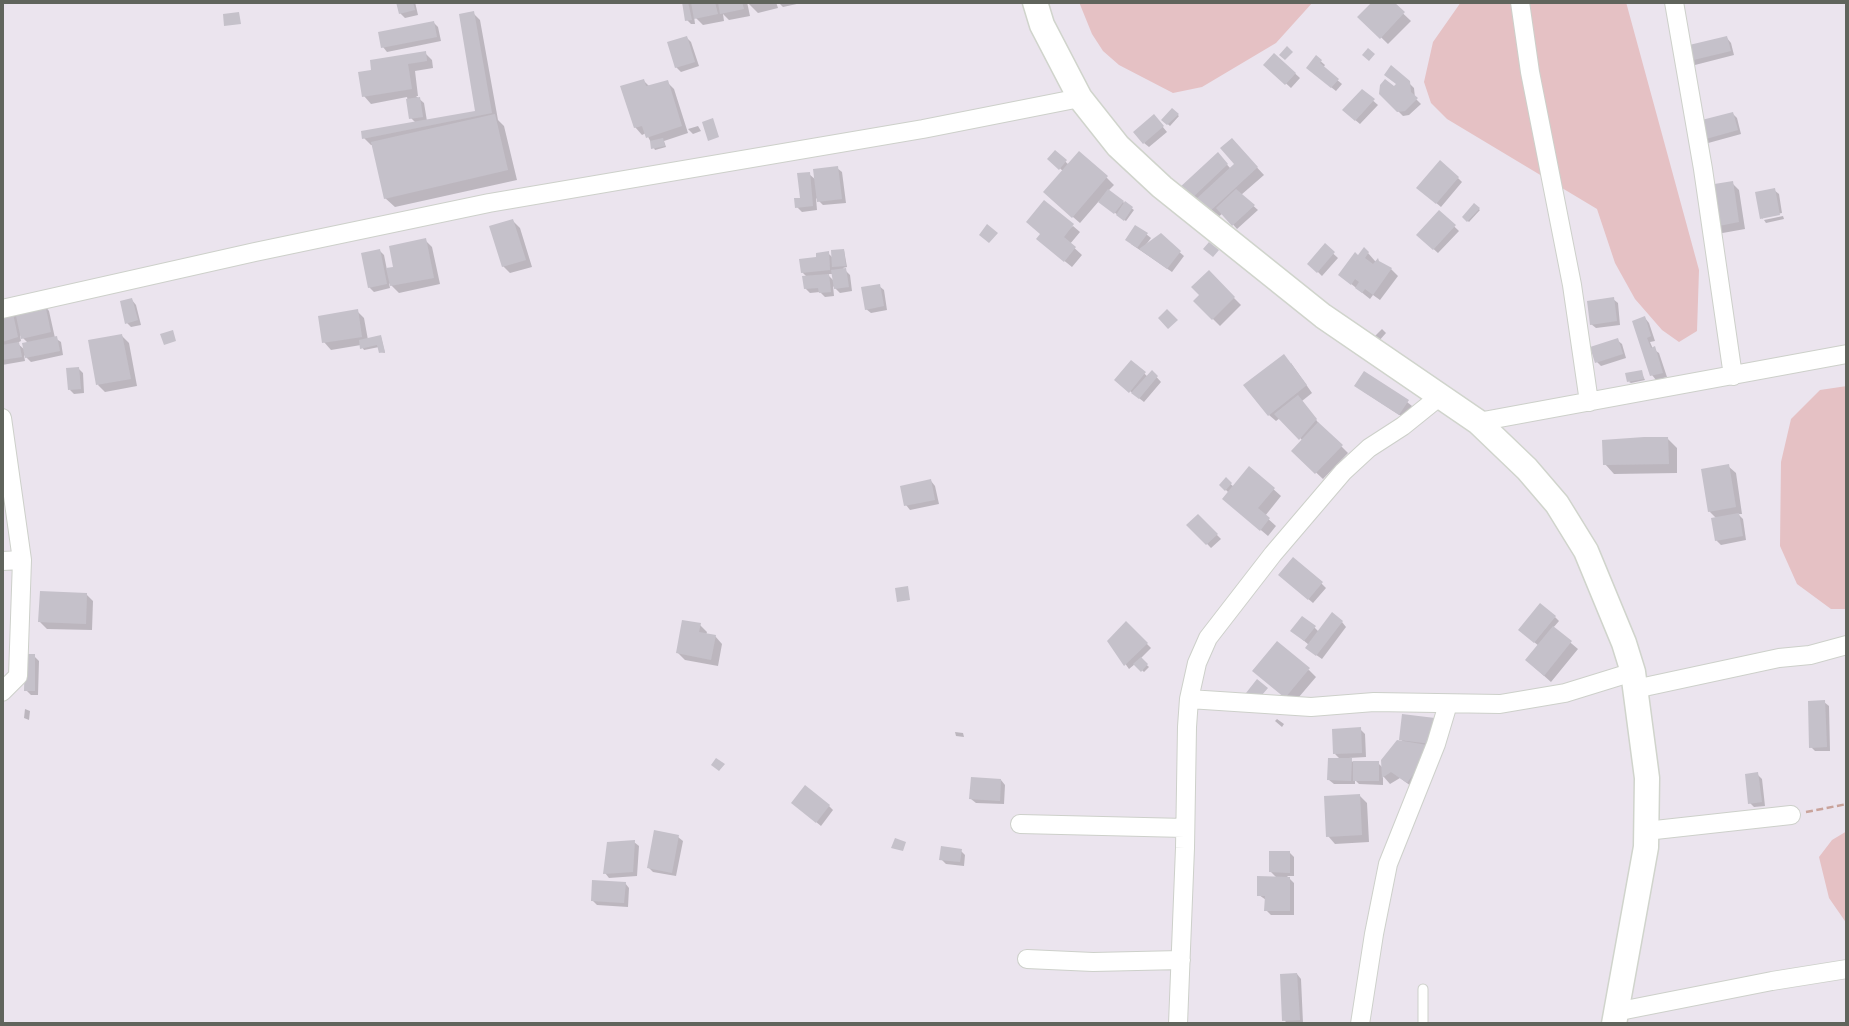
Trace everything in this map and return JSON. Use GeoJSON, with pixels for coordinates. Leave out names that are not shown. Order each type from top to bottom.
{"type":"FeatureCollection","features":[{"type":"Feature","properties":{"kind":"main road"},"geometry":{"type":"LineString","coordinates":[[1035,2],[1042,24],[1080,98],[1118,146],[1162,187],[1323,316],[1478,422],[1527,469],[1557,504],[1586,551],[1624,643],[1634,680],[1647,778],[1646,847],[1615,1018]]}},
{"type":"Feature","properties":{"kind":"street"},"geometry":{"type":"LineString","coordinates":[[1520,2],[1530,72],[1572,285],[1590,402]]}},
{"type":"Feature","properties":{"kind":"street"},"geometry":{"type":"LineString","coordinates":[[1674,2],[1703,169],[1733,376]]}},
{"type":"Feature","properties":{"kind":"street"},"geometry":{"type":"LineString","coordinates":[[2,309],[254,252],[489,203],[923,129],[1080,98]]}},
{"type":"Feature","properties":{"kind":"street"},"geometry":{"type":"LineString","coordinates":[[1478,422],[1847,354]]}},
{"type":"Feature","properties":{"kind":"street"},"geometry":{"type":"LineString","coordinates":[[1178,1024],[1189,699],[1197,663],[1208,638],[1273,554],[1356,459],[1439,397]]}},
{"type":"Feature","properties":{"kind":"street"},"geometry":{"type":"LineString","coordinates":[[2,418],[22,560],[18,676],[2,692]]}},
{"type":"Feature","properties":{"kind":"street"},"geometry":{"type":"LineString","coordinates":[[2,561],[22,560]]}},
{"type":"Feature","properties":{"kind":"street"},"geometry":{"type":"LineString","coordinates":[[1189,699],[1311,707],[1374,702],[1527,702],[1634,680],[1810,655],[1847,645]]}},
{"type":"Feature","properties":{"kind":"street"},"geometry":{"type":"LineString","coordinates":[[1360,1024],[1388,863],[1436,744],[1448,704]]}},
{"type":"Feature","properties":{"kind":"street"},"geometry":{"type":"LineString","coordinates":[[1646,831],[1791,815]]}},
{"type":"Feature","properties":{"kind":"street"},"geometry":{"type":"LineString","coordinates":[[1020,824],[1185,828]]}},
{"type":"Feature","properties":{"kind":"street"},"geometry":{"type":"LineString","coordinates":[[1027,959],[1094,962],[1181,960]]}},
{"type":"Feature","properties":{"kind":"street"},"geometry":{"type":"LineString","coordinates":[[1615,1018],[1772,981],[1847,969]]}},
{"type":"Feature","properties":{"kind":"lane"},"geometry":{"type":"LineString","coordinates":[[1423,989],[1423,1024]]}},
{"type":"Feature","properties":{"kind":"path"},"geometry":{"type":"LineString","coordinates":[[1791,815],[1847,804]]}},
{"type":"Feature","properties":{"kind":"shaded area"},"geometry":{"type":"Polygon","coordinates":[[[1079,2],[1313,2],[1276,43],[1202,87],[1173,93],[1119,65],[1103,51],[1092,34],[1079,2]]]}},
{"type":"Feature","properties":{"kind":"shaded area"},"geometry":{"type":"Polygon","coordinates":[[[1461,2],[1626,2],[1699,270],[1697,331],[1679,342],[1662,330],[1635,299],[1615,263],[1597,209],[1447,119],[1431,103],[1424,82],[1433,42],[1461,2]]]}},
{"type":"Feature","properties":{"kind":"shaded area"},"geometry":{"type":"Polygon","coordinates":[[[1847,386],[1847,609],[1831,609],[1797,584],[1780,546],[1781,462],[1791,419],[1820,390],[1847,386]]]}},
{"type":"Feature","properties":{"kind":"shaded area"},"geometry":{"type":"Polygon","coordinates":[[[1847,831],[1847,924],[1829,898],[1819,857],[1832,840],[1847,831]]]}},
{"type":"Feature","properties":{"kind":"building"},"geometry":{"type":"Polygon","coordinates":[[[396,2],[413,2],[415,10],[399,14],[396,2]]]}},
{"type":"Feature","properties":{"kind":"building"},"geometry":{"type":"Polygon","coordinates":[[[682,2],[688,2],[692,20],[685,21],[682,2]]]}},
{"type":"Feature","properties":{"kind":"building"},"geometry":{"type":"Polygon","coordinates":[[[691,2],[715,2],[718,14],[694,19],[691,2]]]}},
{"type":"Feature","properties":{"kind":"building"},"geometry":{"type":"Polygon","coordinates":[[[718,2],[742,2],[744,9],[720,14],[718,2]]]}},
{"type":"Feature","properties":{"kind":"building"},"geometry":{"type":"Polygon","coordinates":[[[1372,2],[1394,2],[1405,12],[1380,39],[1357,17],[1372,2]]]}},
{"type":"Feature","properties":{"kind":"building"},"geometry":{"type":"Polygon","coordinates":[[[474,11],[492,113],[362,139],[361,131],[475,111],[459,14],[474,11]]]}},
{"type":"Feature","properties":{"kind":"building"},"geometry":{"type":"Polygon","coordinates":[[[239,12],[241,24],[224,26],[223,14],[239,12]]]}},
{"type":"Feature","properties":{"kind":"building"},"geometry":{"type":"Polygon","coordinates":[[[434,21],[437,37],[381,48],[378,32],[434,21]]]}},
{"type":"Feature","properties":{"kind":"building"},"geometry":{"type":"Polygon","coordinates":[[[687,36],[695,62],[675,68],[667,42],[687,36]]]}},
{"type":"Feature","properties":{"kind":"building"},"geometry":{"type":"Polygon","coordinates":[[[1727,36],[1731,51],[1689,61],[1685,46],[1727,36]]]}},
{"type":"Feature","properties":{"kind":"building"},"geometry":{"type":"Polygon","coordinates":[[[1287,46],[1293,52],[1285,60],[1279,55],[1287,46]]]}},
{"type":"Feature","properties":{"kind":"building"},"geometry":{"type":"Polygon","coordinates":[[[1368,48],[1375,54],[1369,61],[1362,55],[1368,48]]]}},
{"type":"Feature","properties":{"kind":"building"},"geometry":{"type":"Polygon","coordinates":[[[426,51],[427,61],[408,64],[412,89],[362,97],[358,72],[371,70],[370,60],[426,51]]]}},
{"type":"Feature","properties":{"kind":"building"},"geometry":{"type":"Polygon","coordinates":[[[1274,53],[1296,73],[1285,85],[1263,65],[1274,53]]]}},
{"type":"Feature","properties":{"kind":"building"},"geometry":{"type":"Polygon","coordinates":[[[1316,55],[1322,60],[1320,63],[1339,79],[1331,88],[1306,68],[1316,55]]]}},
{"type":"Feature","properties":{"kind":"building"},"geometry":{"type":"Polygon","coordinates":[[[1391,65],[1410,81],[1411,92],[1418,98],[1405,111],[1397,112],[1379,94],[1380,85],[1385,79],[1394,86],[1396,84],[1384,75],[1391,65]]]}},
{"type":"Feature","properties":{"kind":"building"},"geometry":{"type":"Polygon","coordinates":[[[644,79],[646,86],[668,80],[682,126],[646,138],[642,126],[634,128],[620,86],[644,79]]]}},
{"type":"Feature","properties":{"kind":"building"},"geometry":{"type":"Polygon","coordinates":[[[1362,89],[1375,99],[1355,121],[1342,110],[1362,89]]]}},
{"type":"Feature","properties":{"kind":"building"},"geometry":{"type":"Polygon","coordinates":[[[420,97],[423,117],[409,119],[406,99],[420,97]]]}},
{"type":"Feature","properties":{"kind":"building"},"geometry":{"type":"Polygon","coordinates":[[[1172,108],[1179,114],[1167,125],[1161,120],[1172,108]]]}},
{"type":"Feature","properties":{"kind":"building"},"geometry":{"type":"Polygon","coordinates":[[[1733,112],[1738,130],[1695,142],[1690,123],[1733,112]]]}},
{"type":"Feature","properties":{"kind":"building"},"geometry":{"type":"Polygon","coordinates":[[[495,114],[508,170],[384,199],[371,142],[495,114]]]}},
{"type":"Feature","properties":{"kind":"building"},"geometry":{"type":"Polygon","coordinates":[[[1154,114],[1164,126],[1143,144],[1133,132],[1154,114]]]}},
{"type":"Feature","properties":{"kind":"building"},"geometry":{"type":"Polygon","coordinates":[[[713,118],[719,137],[708,141],[702,122],[713,118]]]}},
{"type":"Feature","properties":{"kind":"building"},"geometry":{"type":"Polygon","coordinates":[[[663,138],[665,146],[651,149],[650,141],[663,138]]]}},
{"type":"Feature","properties":{"kind":"building"},"geometry":{"type":"Polygon","coordinates":[[[1232,138],[1258,167],[1207,214],[1194,201],[1234,164],[1220,148],[1232,138]]]}},
{"type":"Feature","properties":{"kind":"building"},"geometry":{"type":"Polygon","coordinates":[[[1055,150],[1067,160],[1059,170],[1047,159],[1055,150]]]}},
{"type":"Feature","properties":{"kind":"building"},"geometry":{"type":"Polygon","coordinates":[[[1079,151],[1108,176],[1072,218],[1043,192],[1079,151]]]}},
{"type":"Feature","properties":{"kind":"building"},"geometry":{"type":"Polygon","coordinates":[[[1218,152],[1228,164],[1189,201],[1178,189],[1218,152]]]}},
{"type":"Feature","properties":{"kind":"building"},"geometry":{"type":"Polygon","coordinates":[[[1440,160],[1459,177],[1436,204],[1416,188],[1440,160]]]}},
{"type":"Feature","properties":{"kind":"building"},"geometry":{"type":"Polygon","coordinates":[[[838,166],[842,199],[817,202],[813,169],[838,166]]]}},
{"type":"Feature","properties":{"kind":"building"},"geometry":{"type":"Polygon","coordinates":[[[810,172],[813,206],[795,208],[794,198],[800,198],[797,173],[810,172]]]}},
{"type":"Feature","properties":{"kind":"building"},"geometry":{"type":"Polygon","coordinates":[[[1733,181],[1739,222],[1708,228],[1702,186],[1733,181]]]}},
{"type":"Feature","properties":{"kind":"building"},"geometry":{"type":"Polygon","coordinates":[[[1775,188],[1780,215],[1760,219],[1755,192],[1775,188]]]}},
{"type":"Feature","properties":{"kind":"building"},"geometry":{"type":"Polygon","coordinates":[[[1108,189],[1124,201],[1114,214],[1098,202],[1108,189]]]}},
{"type":"Feature","properties":{"kind":"building"},"geometry":{"type":"Polygon","coordinates":[[[1236,189],[1255,205],[1232,226],[1216,208],[1236,189]]]}},
{"type":"Feature","properties":{"kind":"building"},"geometry":{"type":"Polygon","coordinates":[[[1044,200],[1074,224],[1064,237],[1076,247],[1064,262],[1036,239],[1040,234],[1026,222],[1044,200]]]}},
{"type":"Feature","properties":{"kind":"building"},"geometry":{"type":"Polygon","coordinates":[[[1125,201],[1133,207],[1124,221],[1116,215],[1125,201]]]}},
{"type":"Feature","properties":{"kind":"building"},"geometry":{"type":"Polygon","coordinates":[[[1474,203],[1480,208],[1467,222],[1462,217],[1474,203]]]}},
{"type":"Feature","properties":{"kind":"building"},"geometry":{"type":"Polygon","coordinates":[[[1439,210],[1456,225],[1433,250],[1416,235],[1439,210]]]}},
{"type":"Feature","properties":{"kind":"building"},"geometry":{"type":"Polygon","coordinates":[[[513,219],[526,260],[502,267],[489,226],[513,219]]]}},
{"type":"Feature","properties":{"kind":"building"},"geometry":{"type":"Polygon","coordinates":[[[987,224],[998,233],[989,243],[979,235],[987,224]]]}},
{"type":"Feature","properties":{"kind":"building"},"geometry":{"type":"Polygon","coordinates":[[[1135,225],[1148,233],[1137,248],[1125,240],[1135,225]]]}},
{"type":"Feature","properties":{"kind":"building"},"geometry":{"type":"Polygon","coordinates":[[[1161,233],[1181,251],[1167,269],[1139,249],[1161,233]]]}},
{"type":"Feature","properties":{"kind":"building"},"geometry":{"type":"Polygon","coordinates":[[[426,238],[434,278],[390,286],[386,268],[393,267],[389,246],[426,238]]]}},
{"type":"Feature","properties":{"kind":"building"},"geometry":{"type":"Polygon","coordinates":[[[1209,242],[1219,250],[1213,257],[1203,249],[1209,242]]]}},
{"type":"Feature","properties":{"kind":"building"},"geometry":{"type":"Polygon","coordinates":[[[1325,243],[1335,252],[1317,273],[1307,264],[1325,243]]]}},
{"type":"Feature","properties":{"kind":"building"},"geometry":{"type":"Polygon","coordinates":[[[1364,247],[1369,252],[1365,258],[1373,264],[1378,258],[1392,268],[1373,295],[1365,289],[1362,293],[1355,288],[1359,282],[1355,279],[1351,285],[1338,275],[1355,252],[1358,255],[1364,247]]]}},
{"type":"Feature","properties":{"kind":"building"},"geometry":{"type":"Polygon","coordinates":[[[380,249],[387,284],[368,288],[361,253],[380,249]]]}},
{"type":"Feature","properties":{"kind":"building"},"geometry":{"type":"Polygon","coordinates":[[[844,249],[846,266],[832,267],[831,250],[844,249]]]}},
{"type":"Feature","properties":{"kind":"building"},"geometry":{"type":"Polygon","coordinates":[[[829,251],[830,270],[801,273],[799,259],[816,257],[816,253],[829,251]]]}},
{"type":"Feature","properties":{"kind":"building"},"geometry":{"type":"Polygon","coordinates":[[[846,268],[849,287],[834,289],[831,270],[846,268]]]}},
{"type":"Feature","properties":{"kind":"building"},"geometry":{"type":"Polygon","coordinates":[[[1209,270],[1235,297],[1212,320],[1193,301],[1199,295],[1191,287],[1209,270]]]}},
{"type":"Feature","properties":{"kind":"building"},"geometry":{"type":"Polygon","coordinates":[[[829,274],[831,292],[819,293],[818,288],[804,289],[802,276],[829,274]]]}},
{"type":"Feature","properties":{"kind":"building"},"geometry":{"type":"Polygon","coordinates":[[[880,284],[884,306],[865,310],[861,287],[880,284]]]}},
{"type":"Feature","properties":{"kind":"building"},"geometry":{"type":"Polygon","coordinates":[[[1614,297],[1617,321],[1590,325],[1587,301],[1614,297]]]}},
{"type":"Feature","properties":{"kind":"building"},"geometry":{"type":"Polygon","coordinates":[[[132,298],[138,320],[125,324],[120,301],[132,298]]]}},
{"type":"Feature","properties":{"kind":"building"},"geometry":{"type":"Polygon","coordinates":[[[45,304],[51,332],[21,339],[15,311],[45,304]]]}},
{"type":"Feature","properties":{"kind":"building"},"geometry":{"type":"Polygon","coordinates":[[[12,309],[18,337],[2,342],[2,311],[12,309]]]}},
{"type":"Feature","properties":{"kind":"building"},"geometry":{"type":"Polygon","coordinates":[[[358,309],[362,337],[322,343],[318,316],[358,309]]]}},
{"type":"Feature","properties":{"kind":"building"},"geometry":{"type":"Polygon","coordinates":[[[1167,309],[1178,320],[1168,329],[1158,318],[1167,309]]]}},
{"type":"Feature","properties":{"kind":"building"},"geometry":{"type":"Polygon","coordinates":[[[1645,316],[1651,336],[1647,338],[1651,348],[1655,346],[1663,373],[1650,376],[1632,321],[1645,316]]]}},
{"type":"Feature","properties":{"kind":"building"},"geometry":{"type":"Polygon","coordinates":[[[173,330],[176,341],[164,345],[160,334],[173,330]]]}},
{"type":"Feature","properties":{"kind":"building"},"geometry":{"type":"Polygon","coordinates":[[[122,334],[131,379],[96,385],[88,340],[122,334]]]}},
{"type":"Feature","properties":{"kind":"building"},"geometry":{"type":"Polygon","coordinates":[[[381,335],[385,352],[379,353],[377,345],[360,349],[359,340],[381,335]]]}},
{"type":"Feature","properties":{"kind":"building"},"geometry":{"type":"Polygon","coordinates":[[[57,336],[60,351],[25,358],[22,343],[57,336]]]}},
{"type":"Feature","properties":{"kind":"building"},"geometry":{"type":"Polygon","coordinates":[[[1618,338],[1623,354],[1595,363],[1590,347],[1618,338]]]}},
{"type":"Feature","properties":{"kind":"building"},"geometry":{"type":"Polygon","coordinates":[[[19,342],[22,357],[2,360],[2,345],[19,342]]]}},
{"type":"Feature","properties":{"kind":"building"},"geometry":{"type":"Polygon","coordinates":[[[1284,354],[1307,385],[1268,416],[1243,385],[1284,354]]]}},
{"type":"Feature","properties":{"kind":"building"},"geometry":{"type":"Polygon","coordinates":[[[1131,360],[1146,372],[1129,393],[1114,380],[1131,360]]]}},
{"type":"Feature","properties":{"kind":"building"},"geometry":{"type":"Polygon","coordinates":[[[79,367],[81,389],[68,390],[66,368],[79,367]]]}},
{"type":"Feature","properties":{"kind":"building"},"geometry":{"type":"Polygon","coordinates":[[[1152,370],[1158,376],[1139,399],[1131,393],[1152,370]]]}},
{"type":"Feature","properties":{"kind":"building"},"geometry":{"type":"Polygon","coordinates":[[[1642,370],[1644,379],[1627,382],[1625,373],[1642,370]]]}},
{"type":"Feature","properties":{"kind":"building"},"geometry":{"type":"Polygon","coordinates":[[[1364,371],[1409,400],[1399,415],[1354,386],[1364,371]]]}},
{"type":"Feature","properties":{"kind":"building"},"geometry":{"type":"Polygon","coordinates":[[[1298,395],[1317,419],[1299,440],[1274,414],[1298,395]]]}},
{"type":"Feature","properties":{"kind":"building"},"geometry":{"type":"Polygon","coordinates":[[[1318,422],[1343,445],[1315,474],[1291,451],[1318,422]]]}},
{"type":"Feature","properties":{"kind":"building"},"geometry":{"type":"Polygon","coordinates":[[[1668,437],[1669,464],[1603,465],[1602,440],[1668,437]]]}},
{"type":"Feature","properties":{"kind":"building"},"geometry":{"type":"Polygon","coordinates":[[[1729,464],[1736,507],[1708,512],[1701,469],[1729,464]]]}},
{"type":"Feature","properties":{"kind":"building"},"geometry":{"type":"Polygon","coordinates":[[[1249,466],[1275,488],[1258,508],[1270,518],[1260,531],[1222,499],[1249,466]]]}},
{"type":"Feature","properties":{"kind":"building"},"geometry":{"type":"Polygon","coordinates":[[[1226,477],[1232,483],[1225,491],[1219,485],[1226,477]]]}},
{"type":"Feature","properties":{"kind":"building"},"geometry":{"type":"Polygon","coordinates":[[[931,479],[935,500],[904,506],[900,486],[931,479]]]}},
{"type":"Feature","properties":{"kind":"building"},"geometry":{"type":"Polygon","coordinates":[[[1739,513],[1743,536],[1715,541],[1711,518],[1739,513]]]}},
{"type":"Feature","properties":{"kind":"building"},"geometry":{"type":"Polygon","coordinates":[[[1198,514],[1218,534],[1206,545],[1186,525],[1198,514]]]}},
{"type":"Feature","properties":{"kind":"building"},"geometry":{"type":"Polygon","coordinates":[[[1293,557],[1323,582],[1308,600],[1278,575],[1293,557]]]}},
{"type":"Feature","properties":{"kind":"building"},"geometry":{"type":"Polygon","coordinates":[[[908,586],[910,600],[897,602],[895,588],[908,586]]]}},
{"type":"Feature","properties":{"kind":"building"},"geometry":{"type":"Polygon","coordinates":[[[40,591],[87,593],[86,624],[38,622],[40,591]]]}},
{"type":"Feature","properties":{"kind":"building"},"geometry":{"type":"Polygon","coordinates":[[[1540,603],[1556,616],[1534,643],[1518,630],[1540,603]]]}},
{"type":"Feature","properties":{"kind":"building"},"geometry":{"type":"Polygon","coordinates":[[[1332,612],[1343,621],[1316,656],[1305,648],[1332,612]]]}},
{"type":"Feature","properties":{"kind":"building"},"geometry":{"type":"Polygon","coordinates":[[[1302,616],[1316,626],[1304,641],[1290,631],[1302,616]]]}},
{"type":"Feature","properties":{"kind":"building"},"geometry":{"type":"Polygon","coordinates":[[[682,620],[701,623],[699,632],[716,635],[711,660],[676,653],[682,620]]]}},
{"type":"Feature","properties":{"kind":"building"},"geometry":{"type":"Polygon","coordinates":[[[1126,621],[1148,643],[1124,666],[1107,641],[1126,621]]]}},
{"type":"Feature","properties":{"kind":"building"},"geometry":{"type":"Polygon","coordinates":[[[1553,626],[1572,641],[1544,676],[1525,660],[1553,626]]]}},
{"type":"Feature","properties":{"kind":"building"},"geometry":{"type":"Polygon","coordinates":[[[1277,641],[1310,668],[1285,698],[1252,671],[1277,641]]]}},
{"type":"Feature","properties":{"kind":"building"},"geometry":{"type":"Polygon","coordinates":[[[25,654],[35,654],[35,691],[24,691],[25,654]]]}},
{"type":"Feature","properties":{"kind":"building"},"geometry":{"type":"Polygon","coordinates":[[[1141,657],[1148,664],[1141,672],[1133,664],[1141,657]]]}},
{"type":"Feature","properties":{"kind":"building"},"geometry":{"type":"Polygon","coordinates":[[[1257,679],[1268,688],[1256,702],[1246,693],[1257,679]]]}},
{"type":"Feature","properties":{"kind":"building"},"geometry":{"type":"Polygon","coordinates":[[[1825,700],[1827,747],[1809,748],[1808,701],[1825,700]]]}},
{"type":"Feature","properties":{"kind":"building"},"geometry":{"type":"Polygon","coordinates":[[[1402,714],[1435,718],[1432,744],[1399,740],[1402,714]]]}},
{"type":"Feature","properties":{"kind":"building"},"geometry":{"type":"Polygon","coordinates":[[[1361,727],[1362,753],[1333,754],[1332,729],[1361,727]]]}},
{"type":"Feature","properties":{"kind":"building"},"geometry":{"type":"Polygon","coordinates":[[[1397,740],[1433,746],[1407,783],[1391,772],[1382,778],[1381,760],[1397,740]]]}},
{"type":"Feature","properties":{"kind":"building"},"geometry":{"type":"Polygon","coordinates":[[[716,758],[725,764],[719,771],[711,765],[716,758]]]}},
{"type":"Feature","properties":{"kind":"building"},"geometry":{"type":"Polygon","coordinates":[[[1328,758],[1352,758],[1351,781],[1327,780],[1328,758]]]}},
{"type":"Feature","properties":{"kind":"building"},"geometry":{"type":"Polygon","coordinates":[[[1353,761],[1379,761],[1379,781],[1353,781],[1353,761]]]}},
{"type":"Feature","properties":{"kind":"building"},"geometry":{"type":"Polygon","coordinates":[[[1758,772],[1762,802],[1748,804],[1745,774],[1758,772]]]}},
{"type":"Feature","properties":{"kind":"building"},"geometry":{"type":"Polygon","coordinates":[[[971,777],[1001,779],[1000,801],[969,799],[971,777]]]}},
{"type":"Feature","properties":{"kind":"building"},"geometry":{"type":"Polygon","coordinates":[[[805,785],[830,805],[816,823],[791,803],[805,785]]]}},
{"type":"Feature","properties":{"kind":"building"},"geometry":{"type":"Polygon","coordinates":[[[1360,794],[1362,835],[1326,837],[1324,796],[1360,794]]]}},
{"type":"Feature","properties":{"kind":"building"},"geometry":{"type":"Polygon","coordinates":[[[654,830],[679,835],[672,873],[647,868],[654,830]]]}},
{"type":"Feature","properties":{"kind":"building"},"geometry":{"type":"Polygon","coordinates":[[[895,838],[906,842],[903,851],[891,848],[895,838]]]}},
{"type":"Feature","properties":{"kind":"building"},"geometry":{"type":"Polygon","coordinates":[[[635,840],[633,872],[603,874],[607,842],[635,840]]]}},
{"type":"Feature","properties":{"kind":"building"},"geometry":{"type":"Polygon","coordinates":[[[941,846],[962,849],[960,862],[939,860],[941,846]]]}},
{"type":"Feature","properties":{"kind":"building"},"geometry":{"type":"Polygon","coordinates":[[[1269,851],[1290,851],[1290,873],[1269,872],[1269,851]]]}},
{"type":"Feature","properties":{"kind":"building"},"geometry":{"type":"Polygon","coordinates":[[[1257,876],[1290,877],[1290,911],[1264,911],[1265,896],[1257,896],[1257,876]]]}},
{"type":"Feature","properties":{"kind":"building"},"geometry":{"type":"Polygon","coordinates":[[[592,880],[626,882],[624,903],[591,901],[592,880]]]}},
{"type":"Feature","properties":{"kind":"building"},"geometry":{"type":"Polygon","coordinates":[[[1297,973],[1300,1020],[1282,1021],[1280,974],[1297,973]]]}}]}
